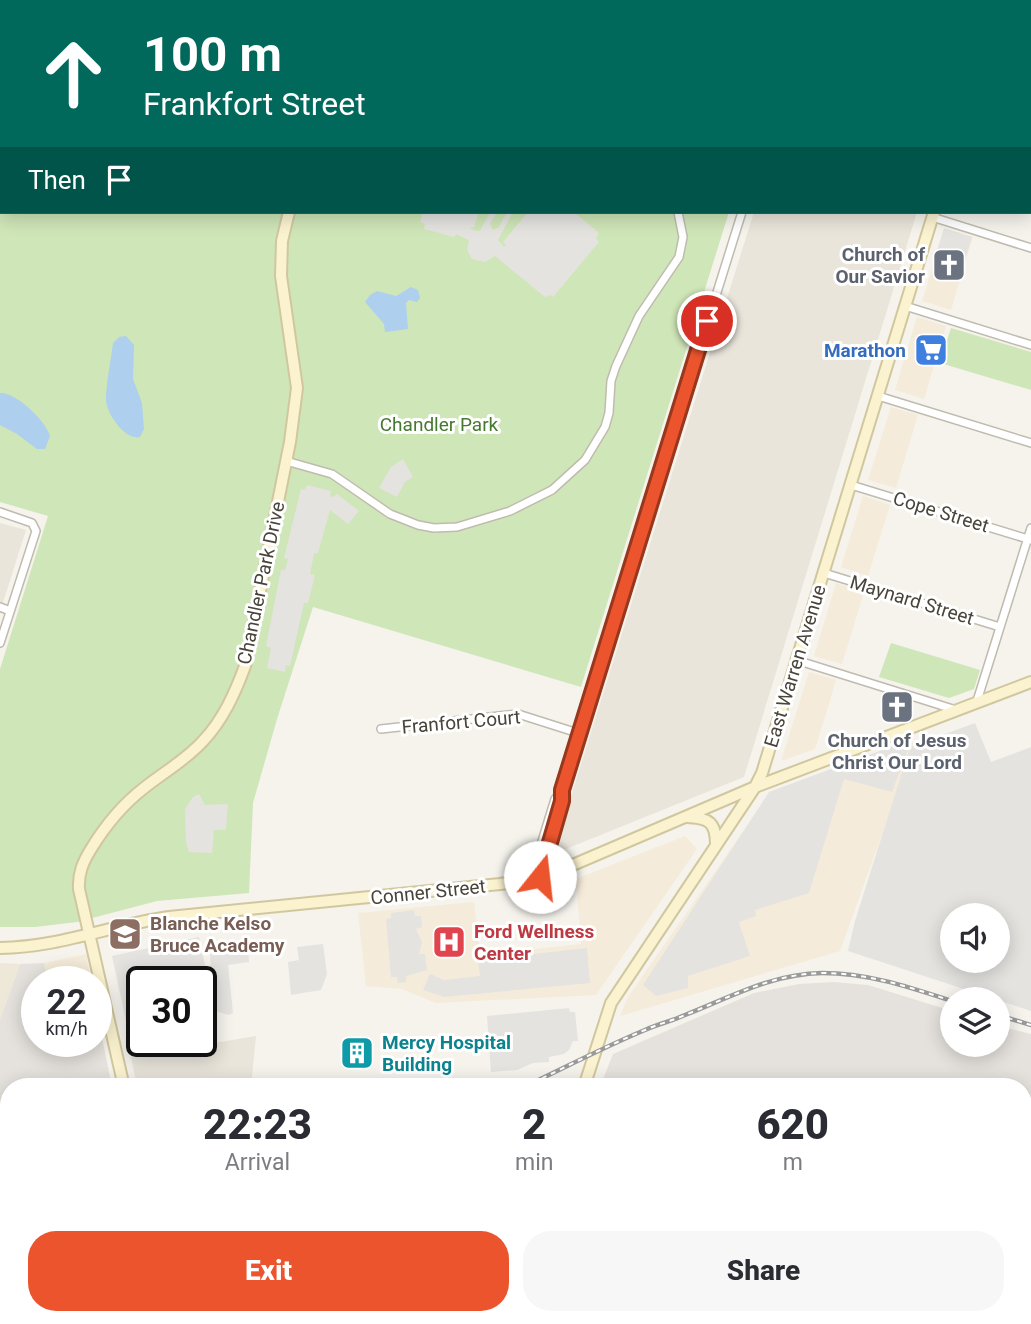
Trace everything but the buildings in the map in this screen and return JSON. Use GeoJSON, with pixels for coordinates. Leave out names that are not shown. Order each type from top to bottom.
{"type":"FeatureCollection","features":[{"type":"Feature","properties":{"kind":"main road","name":"Chandler Park Drive"},"geometry":{"type":"LineString","coordinates":[[122,1078],[90,935],[79,880],[80,870],[107,825],[129,801],[181,762],[203,741],[224,712],[241,678],[251,643],[286,461],[297,388],[281,276],[281,252],[289,214]]}},
{"type":"Feature","properties":{"kind":"main road","name":"East Warren Avenue"},"geometry":{"type":"LineString","coordinates":[[587,1078],[611,1003],[755,787],[824,572],[933,214]]}},
{"type":"Feature","properties":{"kind":"main road","name":"Conner Street"},"geometry":{"type":"LineString","coordinates":[[0,948],[37,946],[169,917],[500,884],[535,878],[561,870],[755,787],[1031,681]]}},
{"type":"Feature","properties":{"kind":"main road"},"geometry":{"type":"LineString","coordinates":[[684,817],[699,818],[711,824],[716,833],[716,845]]}},
{"type":"Feature","properties":{"kind":"street"},"geometry":{"type":"LineString","coordinates":[[286,461],[332,474],[387,513],[434,528],[466,525],[510,511],[552,490],[585,460],[605,427],[611,381],[616,366],[639,316],[679,257],[683,237],[678,214]]}},
{"type":"Feature","properties":{"kind":"street"},"geometry":{"type":"LineString","coordinates":[[535,878],[562,801],[562,790],[741,214]]}},
{"type":"Feature","properties":{"kind":"street"},"geometry":{"type":"LineString","coordinates":[[933,214],[1031,247]]}},
{"type":"Feature","properties":{"kind":"street"},"geometry":{"type":"LineString","coordinates":[[905,306],[1031,345]]}},
{"type":"Feature","properties":{"kind":"street"},"geometry":{"type":"LineString","coordinates":[[878,396],[1031,443]]}},
{"type":"Feature","properties":{"kind":"street","name":"Cope Street"},"geometry":{"type":"LineString","coordinates":[[851,485],[1029,540]]}},
{"type":"Feature","properties":{"kind":"street"},"geometry":{"type":"LineString","coordinates":[[0,512],[29,521],[36,531],[0,643]]}},
{"type":"Feature","properties":{"kind":"street"},"geometry":{"type":"LineString","coordinates":[[978,701],[1031,527]]}},
{"type":"Feature","properties":{"kind":"street","name":"Maynard Street"},"geometry":{"type":"LineString","coordinates":[[824,572],[1000,627]]}},
{"type":"Feature","properties":{"kind":"street"},"geometry":{"type":"LineString","coordinates":[[0,607],[10,611]]}},
{"type":"Feature","properties":{"kind":"street"},"geometry":{"type":"LineString","coordinates":[[796,660],[956,710]]}},
{"type":"Feature","properties":{"kind":"street","name":"Franfort Court"},"geometry":{"type":"LineString","coordinates":[[381,729],[518,714],[581,734]]}},
{"type":"Feature","properties":{"kind":"shaded area"},"geometry":{"type":"Polygon","coordinates":[[[422,214],[478,214],[474,227],[469,228],[480,231],[489,214],[496,214],[490,224],[493,230],[499,227],[506,214],[512,214],[498,240],[504,247],[506,245],[503,242],[526,214],[576,214],[599,233],[596,238],[599,242],[553,297],[545,297],[495,256],[485,262],[472,259],[467,250],[469,240],[456,234],[454,237],[424,229],[425,224],[420,222],[422,214]]]}},
{"type":"Feature","properties":{"kind":"shaded area"},"geometry":{"type":"Polygon","coordinates":[[[753,214],[916,214],[744,777],[561,851],[557,841],[753,214]]]}},
{"type":"Feature","properties":{"kind":"shaded area"},"geometry":{"type":"Polygon","coordinates":[[[944,228],[972,237],[963,266],[935,257],[944,228]]]}},
{"type":"Feature","properties":{"kind":"shaded area"},"geometry":{"type":"Polygon","coordinates":[[[945,228],[973,237],[951,310],[922,301],[945,228]]]}},
{"type":"Feature","properties":{"kind":"shaded area"},"geometry":{"type":"Polygon","coordinates":[[[917,317],[946,326],[924,399],[895,390],[917,317]]]}},
{"type":"Feature","properties":{"kind":"shaded area"},"geometry":{"type":"Polygon","coordinates":[[[891,407],[918,415],[896,488],[868,480],[891,407]]]}},
{"type":"Feature","properties":{"kind":"shaded area"},"geometry":{"type":"Polygon","coordinates":[[[403,459],[413,477],[405,482],[397,497],[379,488],[391,467],[403,459]]]}},
{"type":"Feature","properties":{"kind":"shaded area"},"geometry":{"type":"Polygon","coordinates":[[[307,485],[331,491],[330,496],[333,497],[337,494],[359,511],[348,524],[330,510],[318,553],[314,554],[310,574],[315,575],[308,603],[304,603],[290,666],[286,665],[285,672],[267,668],[271,648],[266,646],[281,570],[285,570],[288,559],[284,558],[301,489],[305,490],[307,485]]]}},
{"type":"Feature","properties":{"kind":"shaded area"},"geometry":{"type":"Polygon","coordinates":[[[863,496],[890,505],[868,576],[841,567],[863,496]]]}},
{"type":"Feature","properties":{"kind":"shaded area"},"geometry":{"type":"Polygon","coordinates":[[[0,523],[26,530],[0,612],[0,523]]]}},
{"type":"Feature","properties":{"kind":"shaded area"},"geometry":{"type":"Polygon","coordinates":[[[836,583],[864,592],[842,664],[814,656],[836,583]]]}},
{"type":"Feature","properties":{"kind":"shaded area"},"geometry":{"type":"Polygon","coordinates":[[[809,672],[836,680],[815,749],[781,761],[809,672]]]}},
{"type":"Feature","properties":{"kind":"shaded area"},"geometry":{"type":"Polygon","coordinates":[[[975,723],[991,762],[1031,747],[1031,1011],[1010,1004],[1010,987],[958,987],[848,951],[910,747],[975,723]]]}},
{"type":"Feature","properties":{"kind":"shaded area"},"geometry":{"type":"Polygon","coordinates":[[[914,738],[915,743],[840,951],[620,1016],[628,997],[769,794],[914,738]]]}},
{"type":"Feature","properties":{"kind":"shaded area"},"geometry":{"type":"Polygon","coordinates":[[[912,739],[892,792],[844,779],[809,893],[755,910],[756,916],[739,922],[750,956],[688,976],[688,988],[656,996],[643,985],[769,792],[912,739]]]}},
{"type":"Feature","properties":{"kind":"shaded area"},"geometry":{"type":"Polygon","coordinates":[[[199,794],[205,805],[228,804],[226,830],[214,830],[212,853],[189,852],[186,842],[185,809],[193,797],[199,794]]]}},
{"type":"Feature","properties":{"kind":"shaded area"},"geometry":{"type":"Polygon","coordinates":[[[685,836],[697,849],[596,995],[436,1003],[402,989],[366,986],[358,913],[474,902],[480,955],[581,944],[576,879],[685,836]]]}},
{"type":"Feature","properties":{"kind":"shaded area"},"geometry":{"type":"Polygon","coordinates":[[[414,910],[415,916],[421,916],[422,927],[416,929],[422,942],[419,954],[425,954],[427,970],[406,976],[406,982],[398,983],[397,977],[391,977],[386,919],[391,918],[391,913],[414,910]]]}},
{"type":"Feature","properties":{"kind":"shaded area"},"geometry":{"type":"Polygon","coordinates":[[[199,937],[205,966],[126,966],[126,1021],[112,956],[199,937]]]}},
{"type":"Feature","properties":{"kind":"shaded area"},"geometry":{"type":"Polygon","coordinates":[[[323,944],[327,974],[321,990],[291,995],[288,962],[299,960],[297,947],[323,944]]]}},
{"type":"Feature","properties":{"kind":"shaded area"},"geometry":{"type":"Polygon","coordinates":[[[248,945],[249,962],[228,965],[233,1013],[229,1015],[217,1012],[217,966],[211,966],[210,954],[215,953],[215,948],[248,945]]]}},
{"type":"Feature","properties":{"kind":"shaded area"},"geometry":{"type":"Polygon","coordinates":[[[587,948],[590,983],[444,997],[423,990],[430,974],[444,980],[480,976],[478,960],[587,948]]]}},
{"type":"Feature","properties":{"kind":"shaded area"},"geometry":{"type":"Polygon","coordinates":[[[86,954],[88,966],[45,966],[44,963],[86,954]]]}},
{"type":"Feature","properties":{"kind":"shaded area"},"geometry":{"type":"Polygon","coordinates":[[[0,963],[20,964],[0,1019],[0,963]]]}},
{"type":"Feature","properties":{"kind":"shaded area"},"geometry":{"type":"Polygon","coordinates":[[[44,963],[45,966],[21,966],[21,1057],[106,1057],[110,1078],[0,1078],[0,1019],[20,964],[44,963]]]}},
{"type":"Feature","properties":{"kind":"shaded area"},"geometry":{"type":"Polygon","coordinates":[[[834,982],[868,985],[940,1007],[940,1057],[1010,1057],[1010,1029],[1031,1034],[1031,1078],[604,1078],[613,1054],[754,993],[799,984],[834,982]]]}},
{"type":"Feature","properties":{"kind":"shaded area"},"geometry":{"type":"Polygon","coordinates":[[[569,1008],[570,1012],[575,1012],[578,1041],[573,1041],[569,1050],[564,1054],[549,1057],[549,1062],[533,1063],[517,1070],[491,1072],[487,1016],[569,1008]]]}},
{"type":"Feature","properties":{"kind":"shaded area"},"geometry":{"type":"Polygon","coordinates":[[[256,1036],[252,1078],[135,1078],[131,1057],[217,1057],[217,1043],[256,1036]]]}},
{"type":"Feature","properties":{"kind":"green space","name":"Chandler Park"},"geometry":{"type":"Polygon","coordinates":[[[0,214],[728,214],[581,687],[313,607],[253,803],[249,893],[157,901],[77,922],[35,927],[0,927],[0,669],[48,516],[0,502],[0,214]]]}},
{"type":"Feature","properties":{"kind":"green space"},"geometry":{"type":"Polygon","coordinates":[[[951,328],[1031,352],[1031,390],[940,363],[951,328]]]}},
{"type":"Feature","properties":{"kind":"green space"},"geometry":{"type":"Polygon","coordinates":[[[891,643],[980,670],[974,689],[949,698],[879,677],[891,643]]]}},
{"type":"Feature","properties":{"kind":"water"},"geometry":{"type":"Polygon","coordinates":[[[411,287],[418,290],[420,298],[417,302],[409,300],[406,303],[408,329],[385,332],[384,324],[365,302],[377,291],[396,296],[411,287]]]}},
{"type":"Feature","properties":{"kind":"water"},"geometry":{"type":"Polygon","coordinates":[[[126,336],[134,345],[133,379],[142,403],[144,429],[140,437],[128,435],[117,425],[106,399],[113,343],[119,337],[126,336]]]}},
{"type":"Feature","properties":{"kind":"water"},"geometry":{"type":"Polygon","coordinates":[[[0,393],[22,402],[43,423],[50,436],[45,449],[37,449],[0,425],[0,393]]]}},
{"type":"Feature","properties":{"kind":"railway"},"geometry":{"type":"LineString","coordinates":[[542,1078],[650,1028],[786,977],[822,973],[856,975],[940,997]]}},
{"type":"Feature","properties":{"kind":"railway"},"geometry":{"type":"LineString","coordinates":[[1010,1019],[1031,1025]]}},
{"type":"Feature","properties":{"kind":"place","name":"Church of Our Savior"},"geometry":{"type":"Point","coordinates":[949,265]}},
{"type":"Feature","properties":{"kind":"place","name":"Marathon"},"geometry":{"type":"Point","coordinates":[931,350]}},
{"type":"Feature","properties":{"kind":"place","name":"Church of Jesus Christ Our Lord"},"geometry":{"type":"Point","coordinates":[897,707]}},
{"type":"Feature","properties":{"kind":"place","name":"Blanche Kelso Bruce Academy"},"geometry":{"type":"Point","coordinates":[125,934]}},
{"type":"Feature","properties":{"kind":"place","name":"Ford Wellness Center"},"geometry":{"type":"Point","coordinates":[449,942]}},
{"type":"Feature","properties":{"kind":"place","name":"Mercy Hospital Building"},"geometry":{"type":"Point","coordinates":[357,1053]}},
{"type":"Feature","properties":{"kind":"route"},"geometry":{"type":"LineString","coordinates":[[540,877],[562,801],[562,790],[707,321]]}}]}
